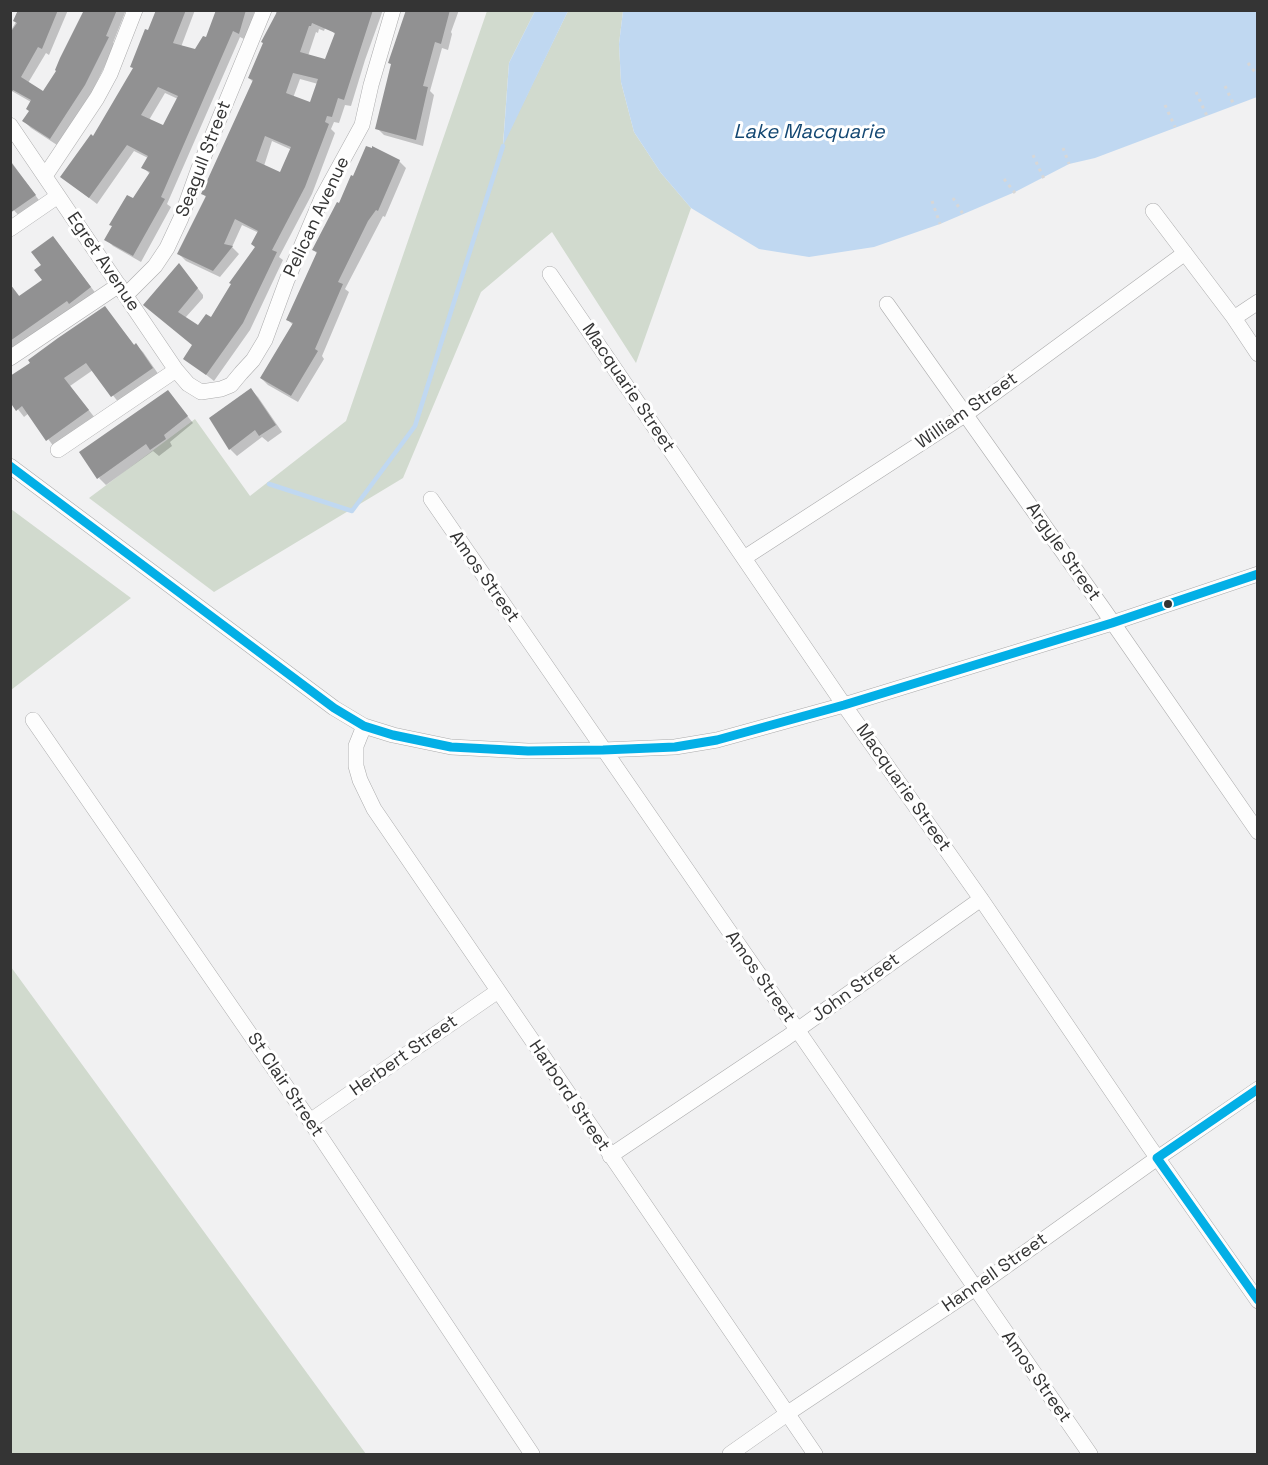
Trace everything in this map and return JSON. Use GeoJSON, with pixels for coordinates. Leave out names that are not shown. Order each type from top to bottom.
{"type":"FeatureCollection","features":[{"type":"Feature","properties":{"kind":"street"},"geometry":{"type":"LineString","coordinates":[[45,176],[97,98],[110,74],[135,10]]}},
{"type":"Feature","properties":{"kind":"street","name":"Seagull Street"},"geometry":{"type":"LineString","coordinates":[[10,358],[122,290],[155,266],[167,248],[181,218],[199,168],[264,10]]}},
{"type":"Feature","properties":{"kind":"street","name":"Pelican Avenue"},"geometry":{"type":"LineString","coordinates":[[201,392],[211,392],[231,385],[253,360],[265,340],[287,280],[322,198],[362,125],[370,85],[393,10]]}},
{"type":"Feature","properties":{"kind":"street","name":"Egret Avenue"},"geometry":{"type":"LineString","coordinates":[[10,125],[176,370],[188,384],[201,392]]}},
{"type":"Feature","properties":{"kind":"street"},"geometry":{"type":"LineString","coordinates":[[10,229],[58,195]]}},
{"type":"Feature","properties":{"kind":"street"},"geometry":{"type":"LineString","coordinates":[[1153,211],[1234,318],[1257,354]]}},
{"type":"Feature","properties":{"kind":"street","name":"William Street"},"geometry":{"type":"LineString","coordinates":[[744,558],[966,414],[1185,253]]}},
{"type":"Feature","properties":{"kind":"street","name":"Macquarie Street"},"geometry":{"type":"LineString","coordinates":[[550,274],[844,705],[981,899],[1257,1301]]}},
{"type":"Feature","properties":{"kind":"street"},"geometry":{"type":"LineString","coordinates":[[1234,318],[1257,302]]}},
{"type":"Feature","properties":{"kind":"street","name":"Argyle Street"},"geometry":{"type":"LineString","coordinates":[[887,304],[1257,832]]}},
{"type":"Feature","properties":{"kind":"street"},"geometry":{"type":"LineString","coordinates":[[58,450],[176,370]]}},
{"type":"Feature","properties":{"kind":"street"},"geometry":{"type":"LineString","coordinates":[[10,466],[334,708],[364,726],[414,741],[451,747],[528,751],[603,750],[675,747],[717,740],[844,705],[1112,623],[1257,574]]}},
{"type":"Feature","properties":{"kind":"street","name":"Amos Street"},"geometry":{"type":"LineString","coordinates":[[430,499],[1090,1455]]}},
{"type":"Feature","properties":{"kind":"street","name":"St Clair Street"},"geometry":{"type":"LineString","coordinates":[[33,720],[310,1122],[532,1455]]}},
{"type":"Feature","properties":{"kind":"street","name":"Harbord Street"},"geometry":{"type":"LineString","coordinates":[[364,726],[356,746],[356,766],[374,809],[814,1455]]}},
{"type":"Feature","properties":{"kind":"street","name":"John Street"},"geometry":{"type":"LineString","coordinates":[[610,1156],[797,1030],[981,899]]}},
{"type":"Feature","properties":{"kind":"street","name":"Herbert Street"},"geometry":{"type":"LineString","coordinates":[[310,1122],[498,991]]}},
{"type":"Feature","properties":{"kind":"street","name":"Hannell Street"},"geometry":{"type":"LineString","coordinates":[[730,1455],[786,1414],[974,1289],[1257,1089]]}},
{"type":"Feature","properties":{"kind":"path"},"geometry":{"type":"LineString","coordinates":[[1248,63],[1257,76]]}},
{"type":"Feature","properties":{"kind":"path"},"geometry":{"type":"LineString","coordinates":[[1226,86],[1234,105]]}},
{"type":"Feature","properties":{"kind":"path"},"geometry":{"type":"LineString","coordinates":[[1196,92],[1207,116]]}},
{"type":"Feature","properties":{"kind":"path"},"geometry":{"type":"LineString","coordinates":[[1165,105],[1175,128]]}},
{"type":"Feature","properties":{"kind":"path"},"geometry":{"type":"LineString","coordinates":[[1063,148],[1069,164]]}},
{"type":"Feature","properties":{"kind":"path"},"geometry":{"type":"LineString","coordinates":[[1033,155],[1044,178]]}},
{"type":"Feature","properties":{"kind":"path"},"geometry":{"type":"LineString","coordinates":[[1004,179],[1015,192]]}},
{"type":"Feature","properties":{"kind":"path"},"geometry":{"type":"LineString","coordinates":[[953,198],[963,214]]}},
{"type":"Feature","properties":{"kind":"path"},"geometry":{"type":"LineString","coordinates":[[932,201],[940,224]]}},
{"type":"Feature","properties":{"kind":"shaded area"},"geometry":{"type":"Polygon","coordinates":[[[487,11],[535,11],[509,63],[503,144],[568,11],[623,11],[619,44],[621,82],[634,132],[661,173],[691,208],[636,363],[552,232],[481,292],[403,478],[214,592],[89,498],[195,419],[250,496],[346,421],[487,11]]]}},
{"type":"Feature","properties":{"kind":"shaded area"},"geometry":{"type":"Polygon","coordinates":[[[11,509],[131,598],[11,690],[11,509]]]}},
{"type":"Feature","properties":{"kind":"shaded area"},"geometry":{"type":"Polygon","coordinates":[[[11,967],[366,1454],[11,1454],[11,967]]]}},
{"type":"Feature","properties":{"kind":"water"},"geometry":{"type":"Polygon","coordinates":[[[535,11],[568,11],[503,146],[509,63],[535,11]]]}},
{"type":"Feature","properties":{"kind":"water","name":"Lake Macquarie"},"geometry":{"type":"Polygon","coordinates":[[[623,11],[1257,11],[1257,97],[1095,158],[1069,164],[1015,192],[940,224],[874,247],[809,257],[759,249],[691,208],[661,173],[634,132],[621,82],[619,44],[623,11]]]}},
{"type":"Feature","properties":{"kind":"building"},"geometry":{"type":"Polygon","coordinates":[[[18,10],[58,10],[42,49],[38,47],[21,77],[43,91],[56,71],[84,10],[117,10],[106,36],[109,37],[85,85],[50,139],[22,121],[29,111],[26,109],[31,100],[13,90],[10,94],[10,33],[17,23],[13,21],[18,10]]]}},
{"type":"Feature","properties":{"kind":"building"},"geometry":{"type":"Polygon","coordinates":[[[156,10],[186,10],[173,43],[195,49],[203,36],[206,37],[216,10],[246,10],[239,34],[233,31],[161,197],[165,199],[133,256],[104,240],[112,226],[109,225],[127,195],[133,198],[150,172],[141,168],[148,156],[127,145],[89,198],[60,177],[91,134],[93,136],[133,68],[130,67],[145,29],[148,30],[156,10]],[[158,87],[141,115],[163,125],[178,96],[158,87]]]}},
{"type":"Feature","properties":{"kind":"building"},"geometry":{"type":"Polygon","coordinates":[[[278,10],[373,10],[344,100],[338,98],[332,117],[327,116],[325,122],[329,124],[305,187],[272,250],[277,252],[243,323],[206,375],[183,359],[192,345],[143,305],[179,263],[198,288],[178,312],[198,325],[206,314],[211,317],[231,284],[229,283],[255,247],[251,244],[258,231],[235,219],[224,244],[233,246],[213,271],[177,254],[206,196],[201,194],[253,80],[248,78],[263,43],[261,42],[278,10]],[[312,23],[300,52],[325,59],[335,33],[312,23]],[[293,73],[286,93],[310,102],[318,79],[293,73]],[[265,136],[256,161],[280,172],[291,147],[265,136]]]}},
{"type":"Feature","properties":{"kind":"building"},"geometry":{"type":"Polygon","coordinates":[[[406,10],[450,10],[441,44],[435,42],[423,86],[428,87],[416,140],[375,129],[391,64],[388,63],[406,10]]]}},
{"type":"Feature","properties":{"kind":"building"},"geometry":{"type":"Polygon","coordinates":[[[366,146],[372,148],[372,146],[400,160],[378,211],[376,210],[368,221],[338,282],[343,284],[315,349],[318,351],[291,396],[260,378],[293,323],[286,320],[317,252],[312,250],[337,202],[339,203],[366,146]]]}},
{"type":"Feature","properties":{"kind":"building"},"geometry":{"type":"Polygon","coordinates":[[[10,161],[36,195],[10,213],[10,161]]]}},
{"type":"Feature","properties":{"kind":"building"},"geometry":{"type":"Polygon","coordinates":[[[53,236],[91,287],[69,304],[67,301],[10,341],[10,284],[19,296],[42,280],[34,270],[41,265],[31,252],[53,236]]]}},
{"type":"Feature","properties":{"kind":"building"},"geometry":{"type":"Polygon","coordinates":[[[105,306],[134,345],[136,343],[153,368],[111,397],[86,363],[64,378],[89,410],[46,441],[22,406],[16,411],[10,402],[10,376],[30,363],[28,360],[105,306]]]}},
{"type":"Feature","properties":{"kind":"building"},"geometry":{"type":"Polygon","coordinates":[[[251,388],[276,425],[259,436],[255,430],[229,450],[209,418],[251,388]]]}},
{"type":"Feature","properties":{"kind":"building"},"geometry":{"type":"Polygon","coordinates":[[[168,390],[188,416],[164,435],[166,439],[150,450],[146,444],[97,479],[79,452],[168,390]]]}},
{"type":"Feature","properties":{"kind":"waterway"},"geometry":{"type":"LineString","coordinates":[[269,484],[352,511],[415,426],[503,146]]}},
{"type":"Feature","properties":{"kind":"transit line"},"geometry":{"type":"LineString","coordinates":[[10,466],[334,708],[364,726],[393,735],[451,747],[528,751],[603,750],[675,747],[717,740],[844,705],[1112,623],[1258,574]]}},
{"type":"Feature","properties":{"kind":"transit line"},"geometry":{"type":"LineString","coordinates":[[1157,1158],[1258,1089]]}},
{"type":"Feature","properties":{"kind":"transit line"},"geometry":{"type":"LineString","coordinates":[[1157,1158],[1258,1300]]}}]}
